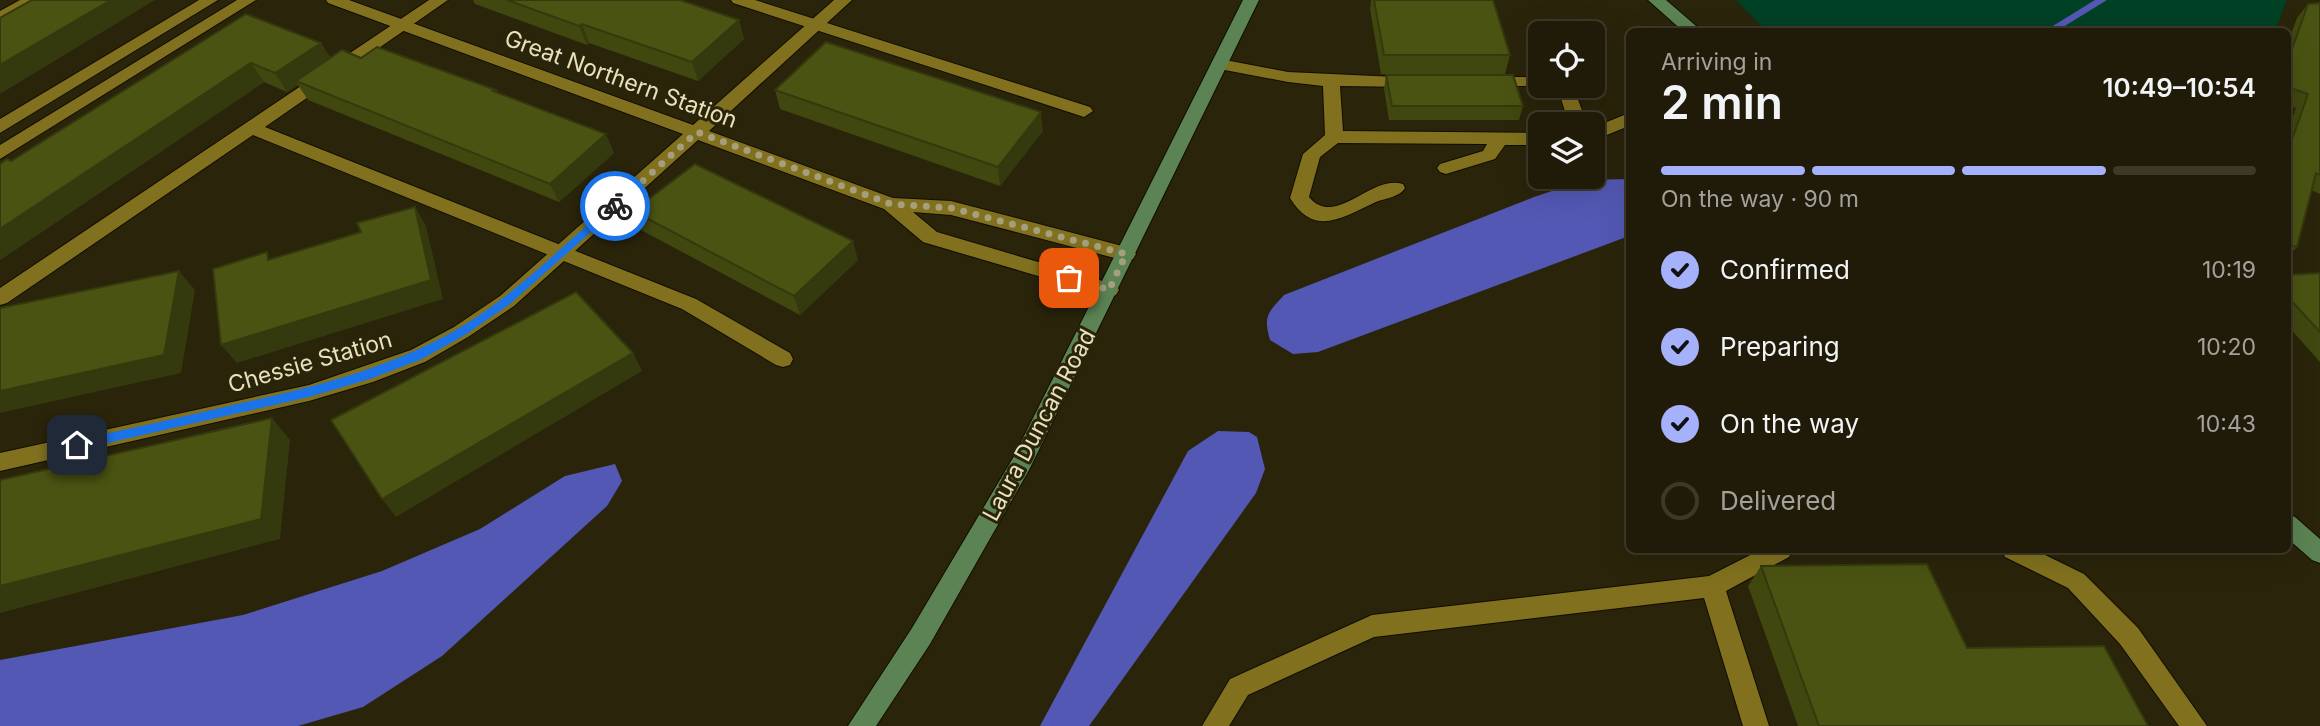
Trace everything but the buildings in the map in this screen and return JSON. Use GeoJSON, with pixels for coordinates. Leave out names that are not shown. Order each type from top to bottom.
{"type":"FeatureCollection","features":[{"type":"Feature","properties":{"kind":"street"},"geometry":{"type":"LineString","coordinates":[[0,18],[32,0]]}},
{"type":"Feature","properties":{"kind":"street"},"geometry":{"type":"LineString","coordinates":[[0,127],[210,0]]}},
{"type":"Feature","properties":{"kind":"street"},"geometry":{"type":"LineString","coordinates":[[0,153],[248,0]]}},
{"type":"Feature","properties":{"kind":"street","name":"Great Northern Station"},"geometry":{"type":"LineString","coordinates":[[334,0],[891,204],[951,208],[1126,254]]}},
{"type":"Feature","properties":{"kind":"street"},"geometry":{"type":"LineString","coordinates":[[0,299],[440,0]]}},
{"type":"Feature","properties":{"kind":"street"},"geometry":{"type":"LineString","coordinates":[[739,0],[1084,111]]}},
{"type":"Feature","properties":{"kind":"street","name":"Chessie Station"},"geometry":{"type":"LineString","coordinates":[[0,463],[295,396],[366,376],[418,356],[461,332],[507,301],[844,0]]}},
{"type":"Feature","properties":{"kind":"street","name":"Laura Duncan Road"},"geometry":{"type":"LineString","coordinates":[[861,726],[921,636],[1021,464],[1251,0]]}},
{"type":"Feature","properties":{"kind":"street"},"geometry":{"type":"LineString","coordinates":[[1656,0],[1691,28]]}},
{"type":"Feature","properties":{"kind":"street"},"geometry":{"type":"LineString","coordinates":[[1220,64],[1287,78],[1393,89],[1429,82]]}},
{"type":"Feature","properties":{"kind":"street"},"geometry":{"type":"LineString","coordinates":[[1331,81],[1334,137]]}},
{"type":"Feature","properties":{"kind":"street"},"geometry":{"type":"LineString","coordinates":[[1478,82],[1518,89],[1528,86]]}},
{"type":"Feature","properties":{"kind":"street"},"geometry":{"type":"LineString","coordinates":[[1462,120],[1467,139]]}},
{"type":"Feature","properties":{"kind":"street"},"geometry":{"type":"LineString","coordinates":[[1526,120],[1528,124]]}},
{"type":"Feature","properties":{"kind":"street"},"geometry":{"type":"LineString","coordinates":[[1605,129],[1626,120]]}},
{"type":"Feature","properties":{"kind":"street"},"geometry":{"type":"LineString","coordinates":[[252,128],[689,304],[783,359]]}},
{"type":"Feature","properties":{"kind":"street"},"geometry":{"type":"LineString","coordinates":[[1396,188],[1362,201],[1334,216],[1316,214],[1306,208],[1299,198],[1312,155],[1334,137],[1400,129],[1467,139],[1528,139]]}},
{"type":"Feature","properties":{"kind":"street"},"geometry":{"type":"LineString","coordinates":[[1446,168],[1489,155],[1499,139]]}},
{"type":"Feature","properties":{"kind":"street","name":"Great Northern Station"},"geometry":{"type":"LineString","coordinates":[[891,204],[930,236],[1109,290]]}},
{"type":"Feature","properties":{"kind":"street"},"geometry":{"type":"LineString","coordinates":[[2291,528],[2320,553]]}},
{"type":"Feature","properties":{"kind":"street"},"geometry":{"type":"LineString","coordinates":[[1214,726],[1239,687],[1372,626],[1712,586],[1775,553]]}},
{"type":"Feature","properties":{"kind":"street"},"geometry":{"type":"LineString","coordinates":[[2019,553],[2076,581],[2129,636],[2194,726]]}},
{"type":"Feature","properties":{"kind":"street"},"geometry":{"type":"LineString","coordinates":[[1712,586],[1756,726]]}},
{"type":"Feature","properties":{"kind":"green space"},"geometry":{"type":"Polygon","coordinates":[[[1736,0],[2287,0],[2276,28],[1763,28],[1736,0]]]}},
{"type":"Feature","properties":{"kind":"shaded area"},"geometry":{"type":"Polygon","coordinates":[[[1626,179],[1626,237],[1318,352],[1293,354],[1270,340],[1268,315],[1284,295],[1558,189],[1605,189],[1605,180],[1626,179]]]}},
{"type":"Feature","properties":{"kind":"shaded area"},"geometry":{"type":"Polygon","coordinates":[[[1218,431],[1249,432],[1257,437],[1265,469],[1256,493],[1089,726],[1040,726],[1188,451],[1218,431]]]}},
{"type":"Feature","properties":{"kind":"shaded area"},"geometry":{"type":"Polygon","coordinates":[[[615,464],[622,481],[607,506],[442,656],[363,707],[298,726],[0,726],[0,660],[243,615],[382,571],[480,529],[565,476],[615,464]]]}},
{"type":"Feature","properties":{"kind":"waterway"},"geometry":{"type":"LineString","coordinates":[[2054,28],[2102,0]]}},
{"type":"Feature","properties":{"kind":"way so far"},"geometry":{"type":"LineString","coordinates":[[615,206],[697,132],[891,204],[951,208],[1126,254],[1109,290],[1069,278]]}},
{"type":"Feature","properties":{"kind":"route"},"geometry":{"type":"LineString","coordinates":[[77,445],[309,393],[366,376],[418,356],[461,332],[507,301],[615,206]]}}]}
